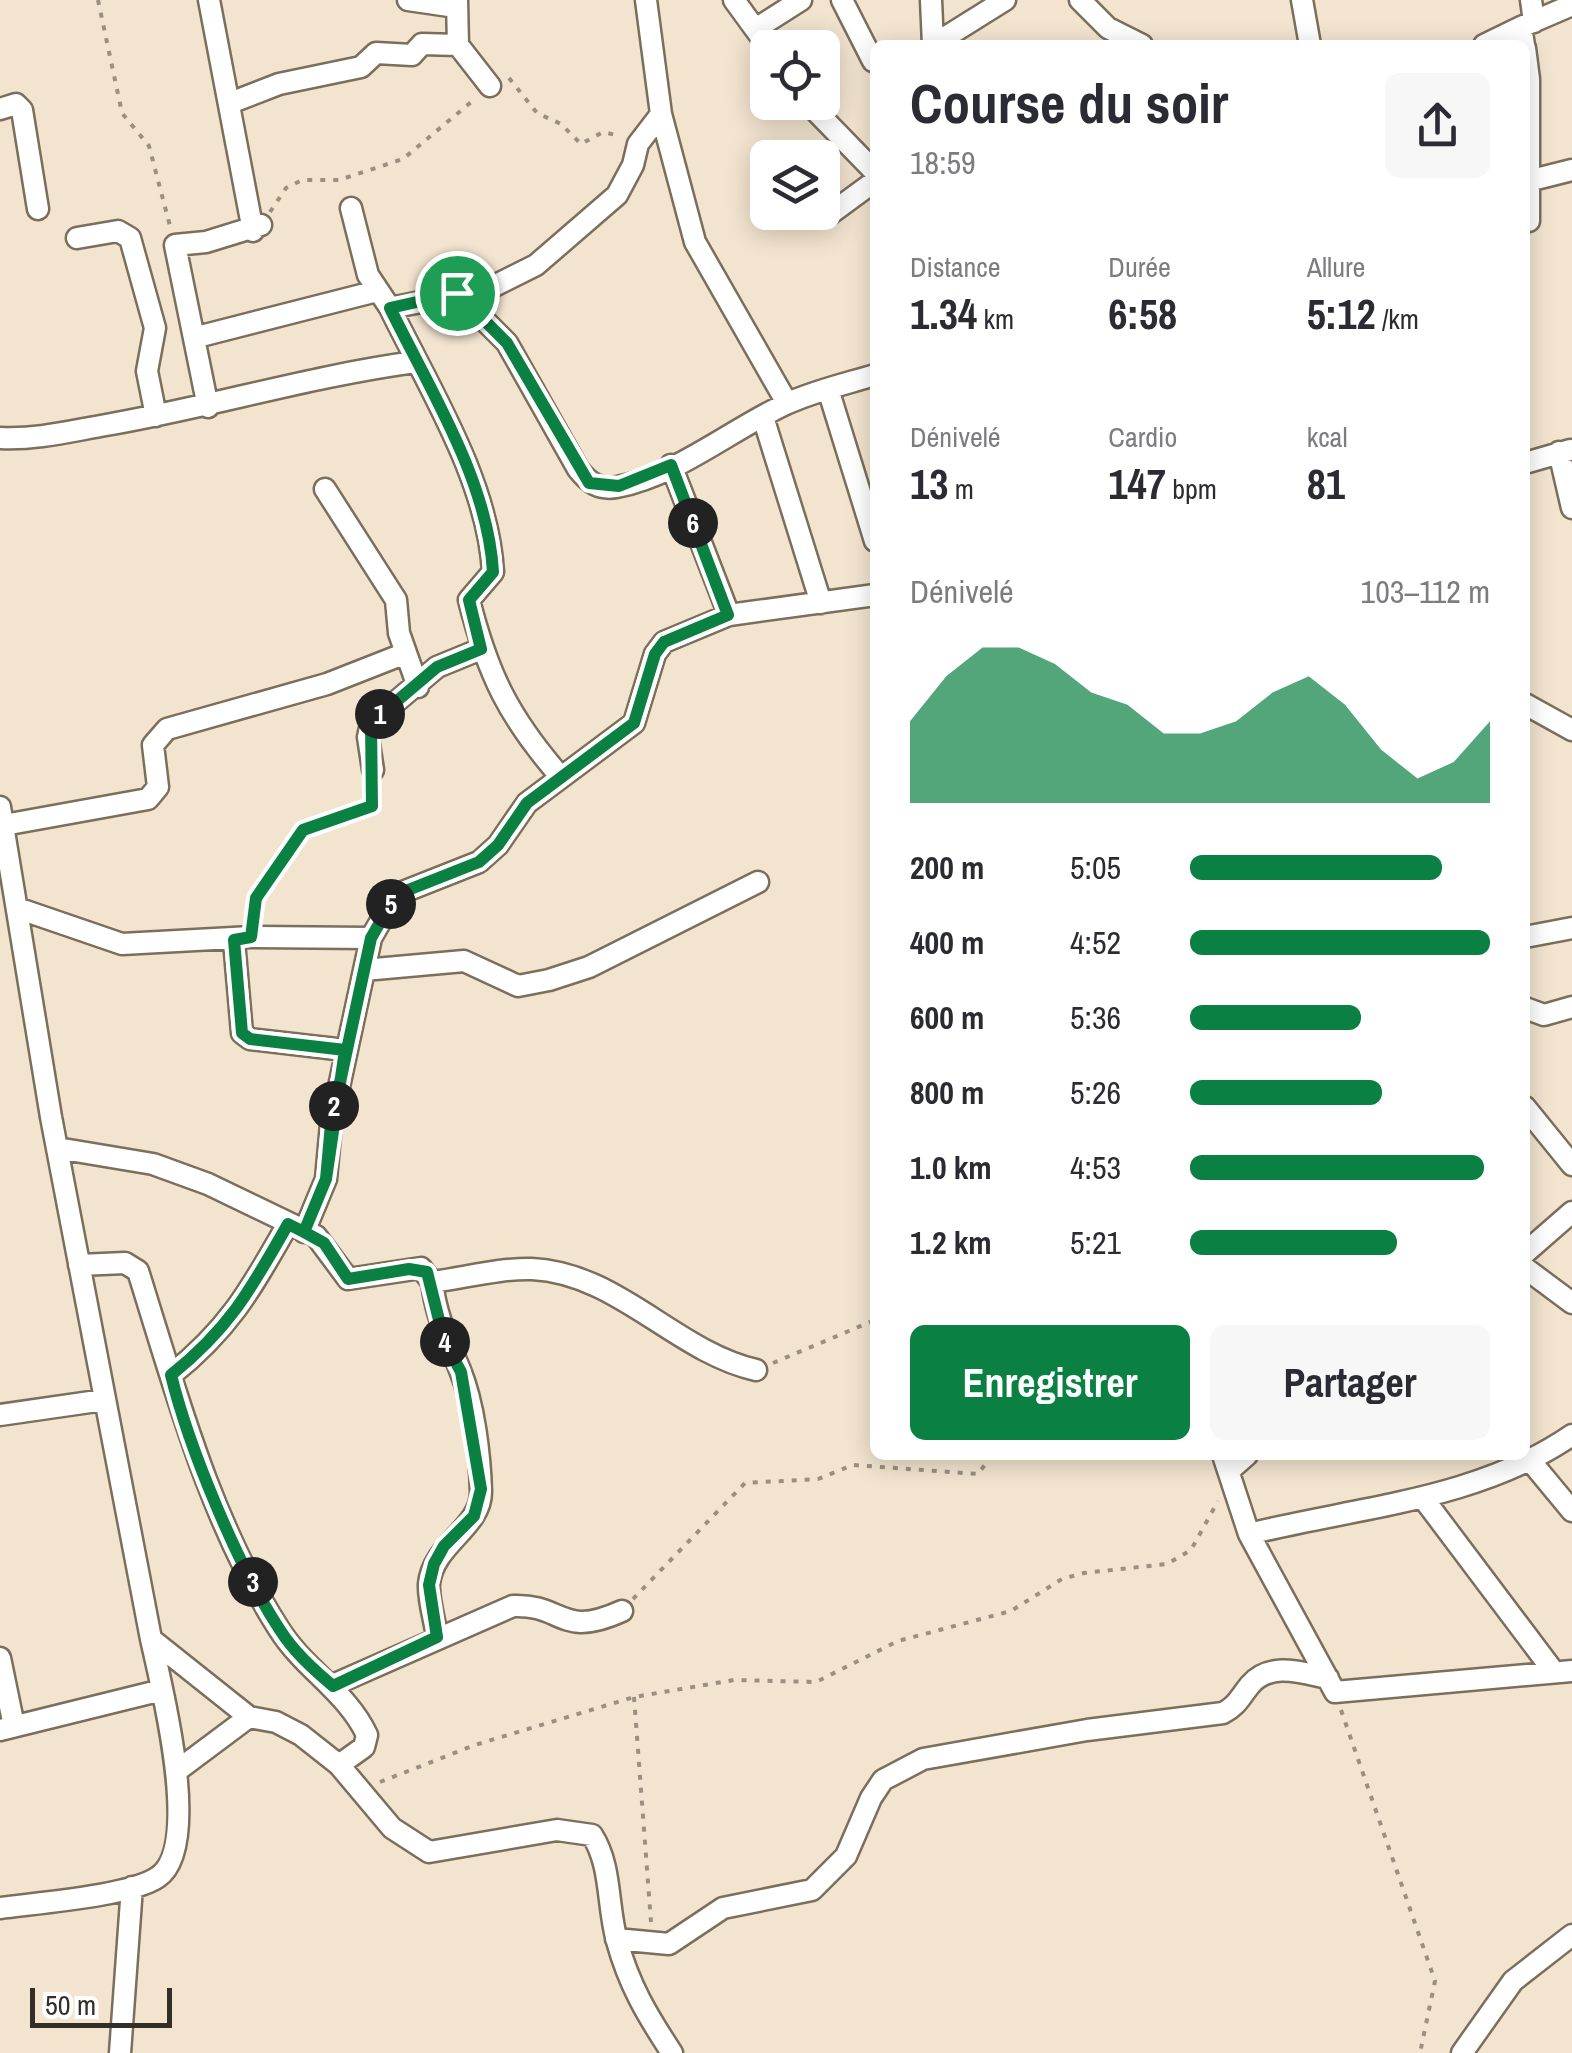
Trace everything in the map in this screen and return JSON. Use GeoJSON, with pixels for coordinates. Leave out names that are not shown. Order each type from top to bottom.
{"type":"FeatureCollection","features":[{"type":"Feature","properties":{"kind":"street"},"geometry":{"type":"LineString","coordinates":[[208,407],[197,337],[174,245],[257,228],[209,0]]}},
{"type":"Feature","properties":{"kind":"street"},"geometry":{"type":"LineString","coordinates":[[408,0],[456,4],[458,45],[490,86]]}},
{"type":"Feature","properties":{"kind":"street"},"geometry":{"type":"LineString","coordinates":[[646,0],[661,114],[694,242],[787,403]]}},
{"type":"Feature","properties":{"kind":"street"},"geometry":{"type":"LineString","coordinates":[[734,0],[757,28],[801,0]]}},
{"type":"Feature","properties":{"kind":"street"},"geometry":{"type":"LineString","coordinates":[[842,0],[870,56]]}},
{"type":"Feature","properties":{"kind":"street"},"geometry":{"type":"LineString","coordinates":[[931,0],[933,40]]}},
{"type":"Feature","properties":{"kind":"street"},"geometry":{"type":"LineString","coordinates":[[941,40],[1005,0]]}},
{"type":"Feature","properties":{"kind":"street"},"geometry":{"type":"LineString","coordinates":[[1080,0],[1108,28],[1132,40]]}},
{"type":"Feature","properties":{"kind":"street"},"geometry":{"type":"LineString","coordinates":[[1302,0],[1309,40]]}},
{"type":"Feature","properties":{"kind":"street"},"geometry":{"type":"LineString","coordinates":[[1526,36],[1531,0]]}},
{"type":"Feature","properties":{"kind":"street"},"geometry":{"type":"LineString","coordinates":[[1526,36],[1572,5]]}},
{"type":"Feature","properties":{"kind":"street"},"geometry":{"type":"LineString","coordinates":[[230,104],[280,84],[361,67],[376,53],[412,55],[422,44],[458,45]]}},
{"type":"Feature","properties":{"kind":"street"},"geometry":{"type":"LineString","coordinates":[[0,109],[16,104],[22,110],[38,209]]}},
{"type":"Feature","properties":{"kind":"street"},"geometry":{"type":"LineString","coordinates":[[197,337],[384,300],[488,289],[536,265],[616,194],[633,165],[638,144],[661,114]]}},
{"type":"Feature","properties":{"kind":"street"},"geometry":{"type":"LineString","coordinates":[[824,120],[870,167]]}},
{"type":"Feature","properties":{"kind":"street"},"geometry":{"type":"LineString","coordinates":[[1530,180],[1572,170]]}},
{"type":"Feature","properties":{"kind":"street"},"geometry":{"type":"LineString","coordinates":[[840,207],[870,185]]}},
{"type":"Feature","properties":{"kind":"street"},"geometry":{"type":"LineString","coordinates":[[350,208],[364,260],[454,441],[492,548],[493,572],[469,600],[481,649],[508,710],[558,776]]}},
{"type":"Feature","properties":{"kind":"street"},"geometry":{"type":"LineString","coordinates":[[76,238],[118,231],[130,238],[155,328],[147,371],[156,416]]}},
{"type":"Feature","properties":{"kind":"street"},"geometry":{"type":"LineString","coordinates":[[457,293],[507,343],[589,483],[619,486],[671,465],[787,403],[870,376]]}},
{"type":"Feature","properties":{"kind":"street"},"geometry":{"type":"LineString","coordinates":[[0,438],[30,438],[208,407],[340,372],[415,362]]}},
{"type":"Feature","properties":{"kind":"street"},"geometry":{"type":"LineString","coordinates":[[828,389],[870,525]]}},
{"type":"Feature","properties":{"kind":"street"},"geometry":{"type":"LineString","coordinates":[[762,417],[821,604]]}},
{"type":"Feature","properties":{"kind":"street"},"geometry":{"type":"LineString","coordinates":[[1530,462],[1565,451],[1572,508]]}},
{"type":"Feature","properties":{"kind":"street"},"geometry":{"type":"LineString","coordinates":[[671,465],[728,615]]}},
{"type":"Feature","properties":{"kind":"street"},"geometry":{"type":"LineString","coordinates":[[324,489],[396,600],[406,653],[418,687]]}},
{"type":"Feature","properties":{"kind":"street"},"geometry":{"type":"LineString","coordinates":[[171,1375],[212,1342],[296,1228],[326,1179],[345,1050],[371,938],[390,905],[403,892],[479,862],[498,845],[527,803],[558,776],[634,723],[655,654],[664,642],[728,615],[870,596]]}},
{"type":"Feature","properties":{"kind":"street"},"geometry":{"type":"LineString","coordinates":[[373,770],[368,737],[371,723],[437,667],[481,649]]}},
{"type":"Feature","properties":{"kind":"street"},"geometry":{"type":"LineString","coordinates":[[0,1908],[132,1887],[156,1879],[167,1867],[177,1834],[178,1770],[10,902],[2,816],[148,798],[158,786],[153,745],[167,729],[327,684],[406,653]]}},
{"type":"Feature","properties":{"kind":"street"},"geometry":{"type":"LineString","coordinates":[[1530,707],[1572,730]]}},
{"type":"Feature","properties":{"kind":"street"},"geometry":{"type":"LineString","coordinates":[[364,970],[464,961],[518,986],[549,980],[588,967],[758,882]]}},
{"type":"Feature","properties":{"kind":"street"},"geometry":{"type":"LineString","coordinates":[[10,902],[122,944],[371,938]]}},
{"type":"Feature","properties":{"kind":"street"},"geometry":{"type":"LineString","coordinates":[[1530,936],[1572,928]]}},
{"type":"Feature","properties":{"kind":"street"},"geometry":{"type":"LineString","coordinates":[[242,939],[242,1033],[250,1039],[345,1050]]}},
{"type":"Feature","properties":{"kind":"street"},"geometry":{"type":"LineString","coordinates":[[1534,1011],[1572,1007]]}},
{"type":"Feature","properties":{"kind":"street"},"geometry":{"type":"LineString","coordinates":[[1534,1011],[1572,1021]]}},
{"type":"Feature","properties":{"kind":"street"},"geometry":{"type":"LineString","coordinates":[[1530,1112],[1572,1165]]}},
{"type":"Feature","properties":{"kind":"street"},"geometry":{"type":"LineString","coordinates":[[57,1148],[153,1164],[208,1184],[324,1243],[348,1279],[421,1268],[432,1282],[436,1317],[461,1372],[481,1489],[474,1516],[444,1546],[434,1564],[429,1585],[437,1637]]}},
{"type":"Feature","properties":{"kind":"street"},"geometry":{"type":"LineString","coordinates":[[1530,1249],[1572,1212]]}},
{"type":"Feature","properties":{"kind":"street"},"geometry":{"type":"LineString","coordinates":[[79,1266],[125,1264],[138,1271],[182,1418],[256,1588],[280,1632],[333,1686],[367,1735],[364,1747],[339,1765]]}},
{"type":"Feature","properties":{"kind":"street"},"geometry":{"type":"LineString","coordinates":[[432,1282],[530,1269],[560,1273],[603,1288],[729,1361],[756,1370]]}},
{"type":"Feature","properties":{"kind":"street"},"geometry":{"type":"LineString","coordinates":[[1530,1272],[1572,1303]]}},
{"type":"Feature","properties":{"kind":"street"},"geometry":{"type":"LineString","coordinates":[[0,1416],[104,1400]]}},
{"type":"Feature","properties":{"kind":"street"},"geometry":{"type":"LineString","coordinates":[[1530,1457],[1572,1435]]}},
{"type":"Feature","properties":{"kind":"street"},"geometry":{"type":"LineString","coordinates":[[1249,1534],[1423,1498],[1523,1460]]}},
{"type":"Feature","properties":{"kind":"street"},"geometry":{"type":"LineString","coordinates":[[1530,1460],[1572,1510]]}},
{"type":"Feature","properties":{"kind":"street"},"geometry":{"type":"LineString","coordinates":[[1226,1463],[1249,1534],[1331,1685]]}},
{"type":"Feature","properties":{"kind":"street"},"geometry":{"type":"LineString","coordinates":[[1423,1498],[1563,1672]]}},
{"type":"Feature","properties":{"kind":"street"},"geometry":{"type":"LineString","coordinates":[[333,1686],[513,1606],[526,1606],[581,1625],[622,1611]]}},
{"type":"Feature","properties":{"kind":"street"},"geometry":{"type":"LineString","coordinates":[[151,1638],[249,1717],[297,1731],[339,1765],[392,1828],[428,1852],[558,1830],[592,1834],[602,1850],[616,1938],[631,1977],[631,1990],[672,2053]]}},
{"type":"Feature","properties":{"kind":"street"},"geometry":{"type":"LineString","coordinates":[[0,1658],[7,1728],[162,1690]]}},
{"type":"Feature","properties":{"kind":"street"},"geometry":{"type":"LineString","coordinates":[[616,1938],[669,1944],[734,1905],[812,1890],[846,1856],[870,1798],[884,1780],[923,1759],[1087,1730],[1222,1713],[1241,1701],[1250,1684],[1273,1671],[1331,1685],[1563,1672]]}},
{"type":"Feature","properties":{"kind":"street"},"geometry":{"type":"LineString","coordinates":[[178,1770],[249,1717]]}},
{"type":"Feature","properties":{"kind":"street"},"geometry":{"type":"LineString","coordinates":[[120,2053],[132,1887]]}},
{"type":"Feature","properties":{"kind":"street"},"geometry":{"type":"LineString","coordinates":[[1462,2053],[1513,1981],[1572,1935]]}},
{"type":"Feature","properties":{"kind":"path"},"geometry":{"type":"LineString","coordinates":[[98,0],[122,113],[149,146],[174,245]]}},
{"type":"Feature","properties":{"kind":"path"},"geometry":{"type":"LineString","coordinates":[[257,228],[286,188],[302,180],[339,180],[402,159],[490,86],[509,78],[537,113],[561,124],[575,142],[581,144],[603,132],[638,144]]}},
{"type":"Feature","properties":{"kind":"path"},"geometry":{"type":"LineString","coordinates":[[242,939],[256,898],[303,830],[372,806],[373,770]]}},
{"type":"Feature","properties":{"kind":"path"},"geometry":{"type":"LineString","coordinates":[[756,1370],[870,1322]]}},
{"type":"Feature","properties":{"kind":"path"},"geometry":{"type":"LineString","coordinates":[[622,1611],[745,1483],[818,1479],[854,1466],[978,1474],[988,1460]]}},
{"type":"Feature","properties":{"kind":"path"},"geometry":{"type":"LineString","coordinates":[[362,1790],[475,1744],[634,1697],[734,1680],[816,1682],[898,1641],[1011,1611],[1062,1580],[1084,1573],[1167,1564],[1191,1550],[1206,1528],[1226,1463]]}},
{"type":"Feature","properties":{"kind":"path"},"geometry":{"type":"LineString","coordinates":[[1331,1685],[1435,1982],[1420,2053]]}},
{"type":"Feature","properties":{"kind":"path"},"geometry":{"type":"LineString","coordinates":[[634,1697],[654,1944]]}},
{"type":"Feature","properties":{"kind":"route"},"geometry":{"type":"LineString","coordinates":[[457,293],[390,308],[454,441],[492,548],[493,572],[469,600],[481,649],[437,667],[412,693],[371,723],[368,737],[373,770],[372,806],[334,816],[303,830],[256,898],[251,937],[234,940],[238,1024],[242,1033],[250,1039],[345,1050],[331,1124],[326,1179],[304,1232],[288,1224],[244,1301],[212,1342],[171,1375],[182,1418],[256,1588],[280,1632],[333,1686],[437,1637],[429,1585],[434,1564],[444,1546],[474,1516],[481,1489],[461,1372],[436,1317],[427,1272],[409,1269],[348,1279],[338,1270],[324,1243],[304,1232],[319,1202],[326,1179],[331,1124],[371,938],[390,905],[403,892],[479,862],[498,845],[527,803],[558,776],[634,723],[642,709],[655,654],[664,642],[728,615],[671,465],[619,486],[603,488],[589,483],[534,383],[507,343],[457,293]]}}]}
